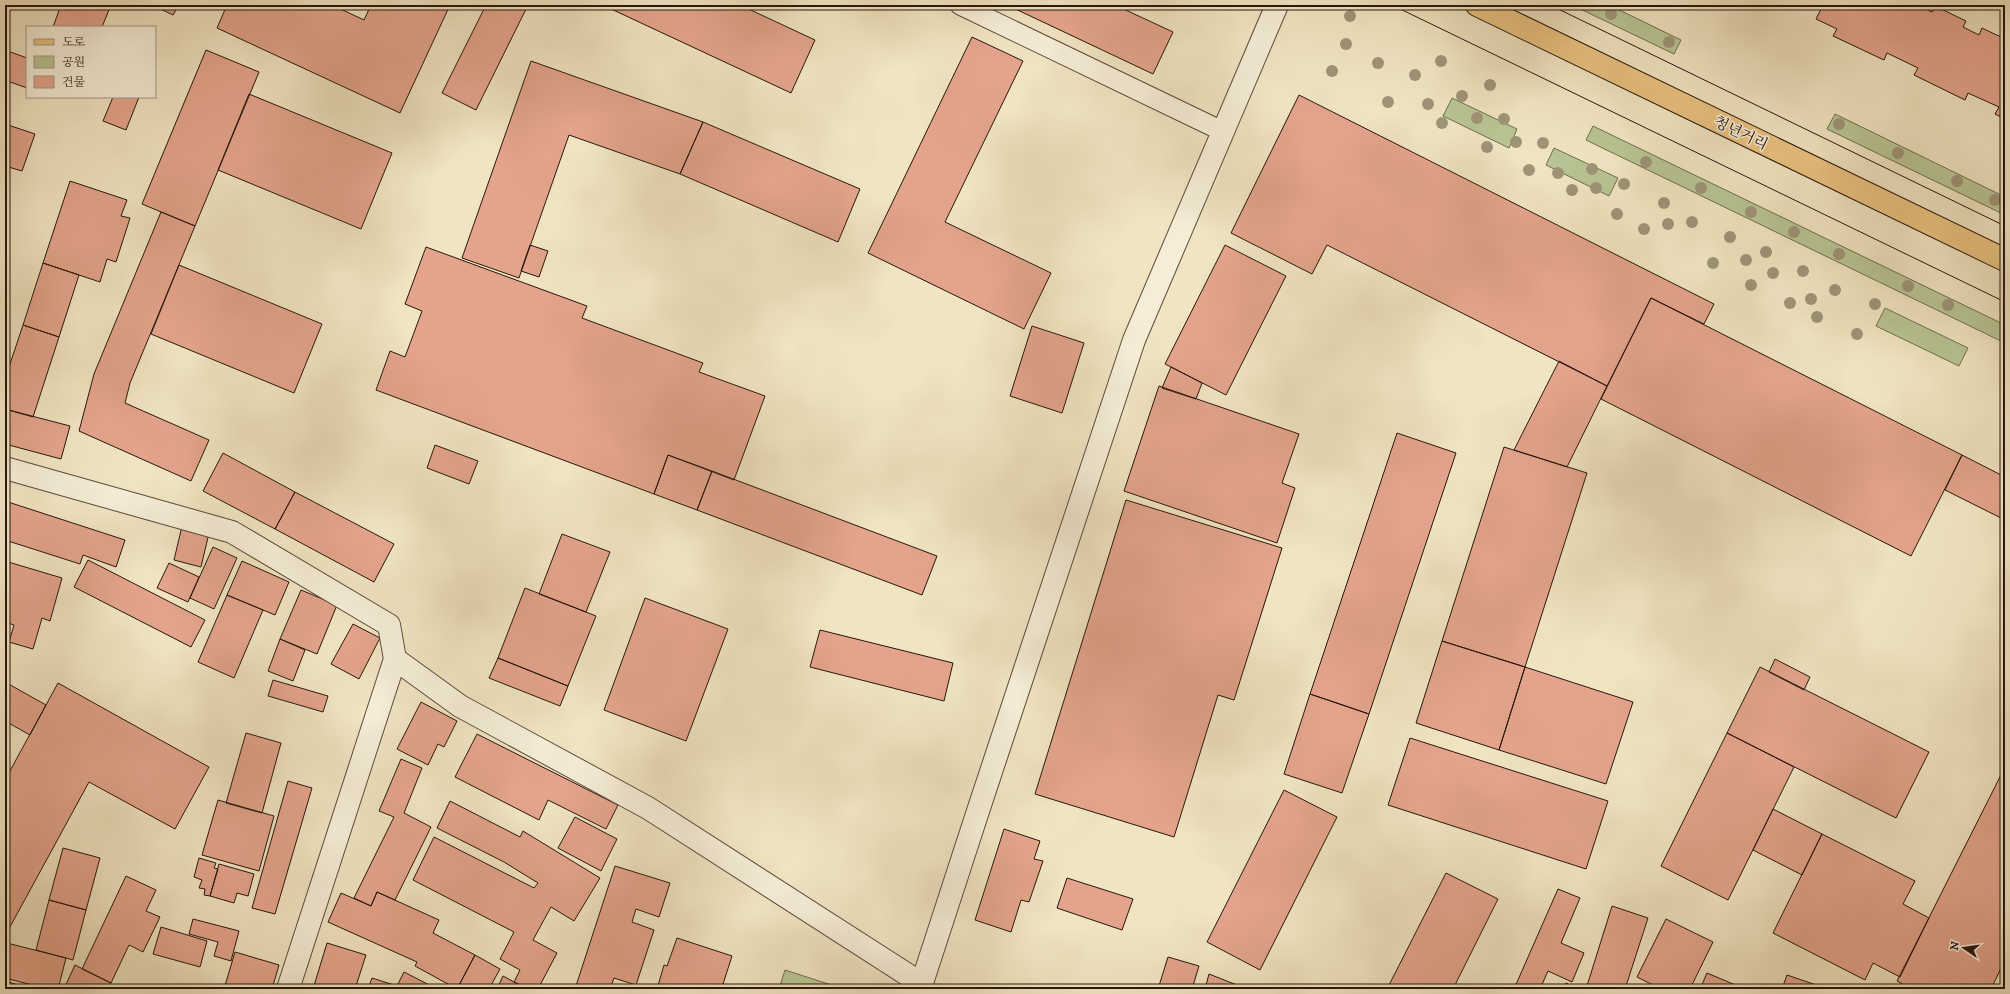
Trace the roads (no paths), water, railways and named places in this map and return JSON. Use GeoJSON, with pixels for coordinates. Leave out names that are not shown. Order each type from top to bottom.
{"type":"FeatureCollection","features":[{"type":"Feature","properties":{"kind":"main road","name":"청년거리"},"geometry":{"type":"LineString","coordinates":[[1477,5],[2005,260]]}},
{"type":"Feature","properties":{"kind":"street"},"geometry":{"type":"LineString","coordinates":[[395,658],[460,706],[648,808],[921,986],[1134,340],[1277,5]]}},
{"type":"Feature","properties":{"kind":"street"},"geometry":{"type":"LineString","coordinates":[[5,468],[232,532],[389,625],[395,658],[288,989]]}},
{"type":"Feature","properties":{"kind":"lane"},"geometry":{"type":"LineString","coordinates":[[960,5],[1222,131]]}},
{"type":"Feature","properties":{"kind":"tram line"},"geometry":{"type":"LineString","coordinates":[[1392,5],[2005,302]]}},
{"type":"Feature","properties":{"kind":"tram line"},"geometry":{"type":"LineString","coordinates":[[1550,5],[2005,226]]}}]}
